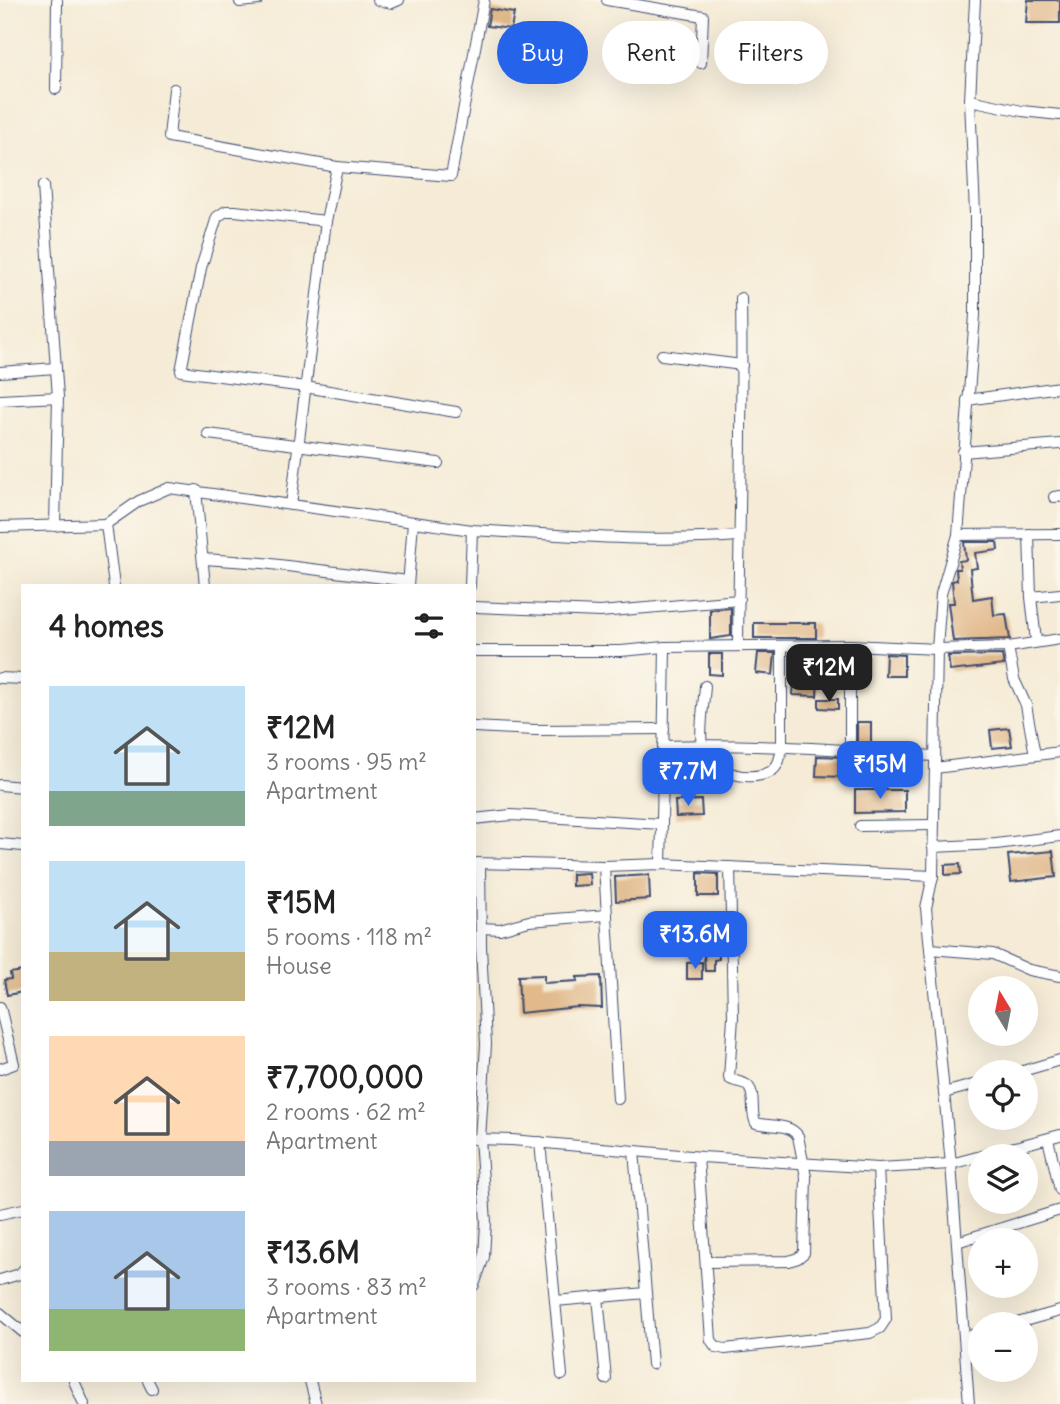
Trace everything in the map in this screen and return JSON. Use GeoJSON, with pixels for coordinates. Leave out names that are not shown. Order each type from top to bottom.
{"type":"FeatureCollection","features":[{"type":"Feature","properties":{"kind":"street"},"geometry":{"type":"LineString","coordinates":[[56,89],[57,0]]}},
{"type":"Feature","properties":{"kind":"street"},"geometry":{"type":"LineString","coordinates":[[240,2],[258,0]]}},
{"type":"Feature","properties":{"kind":"street"},"geometry":{"type":"LineString","coordinates":[[378,0],[392,3],[399,0]]}},
{"type":"Feature","properties":{"kind":"street"},"geometry":{"type":"LineString","coordinates":[[174,89],[169,137],[337,167],[450,176],[484,0]]}},
{"type":"Feature","properties":{"kind":"street"},"geometry":{"type":"LineString","coordinates":[[607,0],[703,16],[701,63]]}},
{"type":"Feature","properties":{"kind":"street"},"geometry":{"type":"LineString","coordinates":[[969,1404],[951,1164],[926,908],[933,876],[937,649],[942,594],[958,535],[975,315],[975,213],[970,100],[975,0]]}},
{"type":"Feature","properties":{"kind":"street"},"geometry":{"type":"LineString","coordinates":[[970,100],[1022,111],[1060,115]]}},
{"type":"Feature","properties":{"kind":"street"},"geometry":{"type":"LineString","coordinates":[[291,505],[326,221],[337,167]]}},
{"type":"Feature","properties":{"kind":"street"},"geometry":{"type":"LineString","coordinates":[[43,186],[58,397],[55,526]]}},
{"type":"Feature","properties":{"kind":"street"},"geometry":{"type":"LineString","coordinates":[[326,221],[235,211],[226,211],[217,217],[201,268],[181,371],[305,387],[456,412]]}},
{"type":"Feature","properties":{"kind":"street"},"geometry":{"type":"LineString","coordinates":[[738,646],[741,298]]}},
{"type":"Feature","properties":{"kind":"street"},"geometry":{"type":"LineString","coordinates":[[662,355],[742,365]]}},
{"type":"Feature","properties":{"kind":"street"},"geometry":{"type":"LineString","coordinates":[[0,372],[56,368]]}},
{"type":"Feature","properties":{"kind":"street"},"geometry":{"type":"LineString","coordinates":[[967,400],[1060,387]]}},
{"type":"Feature","properties":{"kind":"street"},"geometry":{"type":"LineString","coordinates":[[0,400],[58,397]]}},
{"type":"Feature","properties":{"kind":"street"},"geometry":{"type":"LineString","coordinates":[[208,434],[438,463]]}},
{"type":"Feature","properties":{"kind":"street"},"geometry":{"type":"LineString","coordinates":[[963,452],[1060,444]]}},
{"type":"Feature","properties":{"kind":"street"},"geometry":{"type":"LineString","coordinates":[[0,527],[106,524],[139,501],[169,488],[472,530],[592,537],[738,536]]}},
{"type":"Feature","properties":{"kind":"street"},"geometry":{"type":"LineString","coordinates":[[196,490],[205,584]]}},
{"type":"Feature","properties":{"kind":"street"},"geometry":{"type":"LineString","coordinates":[[204,559],[263,563],[408,584],[413,522]]}},
{"type":"Feature","properties":{"kind":"street"},"geometry":{"type":"LineString","coordinates":[[106,524],[114,584]]}},
{"type":"Feature","properties":{"kind":"street"},"geometry":{"type":"LineString","coordinates":[[470,584],[472,530]]}},
{"type":"Feature","properties":{"kind":"street"},"geometry":{"type":"LineString","coordinates":[[1029,534],[1031,597],[1036,641]]}},
{"type":"Feature","properties":{"kind":"street"},"geometry":{"type":"LineString","coordinates":[[958,535],[1060,534]]}},
{"type":"Feature","properties":{"kind":"street"},"geometry":{"type":"LineString","coordinates":[[1031,597],[1060,594]]}},
{"type":"Feature","properties":{"kind":"street"},"geometry":{"type":"LineString","coordinates":[[476,607],[600,612],[739,600]]}},
{"type":"Feature","properties":{"kind":"street"},"geometry":{"type":"LineString","coordinates":[[476,651],[621,651],[665,647],[850,645],[937,649],[1008,646],[1060,639]]}},
{"type":"Feature","properties":{"kind":"street"},"geometry":{"type":"LineString","coordinates":[[850,645],[850,750]]}},
{"type":"Feature","properties":{"kind":"street"},"geometry":{"type":"LineString","coordinates":[[705,686],[701,745],[706,756],[717,768],[734,775],[770,772],[779,763],[782,748],[782,646]]}},
{"type":"Feature","properties":{"kind":"street"},"geometry":{"type":"LineString","coordinates":[[1008,646],[1014,679],[1026,705],[1035,755]]}},
{"type":"Feature","properties":{"kind":"street"},"geometry":{"type":"LineString","coordinates":[[661,864],[665,647]]}},
{"type":"Feature","properties":{"kind":"street"},"geometry":{"type":"LineString","coordinates":[[0,678],[21,679]]}},
{"type":"Feature","properties":{"kind":"street"},"geometry":{"type":"LineString","coordinates":[[476,727],[534,730],[664,729]]}},
{"type":"Feature","properties":{"kind":"street"},"geometry":{"type":"LineString","coordinates":[[663,746],[850,750],[935,756]]}},
{"type":"Feature","properties":{"kind":"street"},"geometry":{"type":"LineString","coordinates":[[935,768],[1060,752]]}},
{"type":"Feature","properties":{"kind":"street"},"geometry":{"type":"LineString","coordinates":[[0,785],[21,787]]}},
{"type":"Feature","properties":{"kind":"street"},"geometry":{"type":"LineString","coordinates":[[476,819],[511,815],[662,824]]}},
{"type":"Feature","properties":{"kind":"street"},"geometry":{"type":"LineString","coordinates":[[860,826],[932,825]]}},
{"type":"Feature","properties":{"kind":"street"},"geometry":{"type":"LineString","coordinates":[[933,847],[996,844],[1060,836]]}},
{"type":"Feature","properties":{"kind":"street"},"geometry":{"type":"LineString","coordinates":[[2,847],[21,846]]}},
{"type":"Feature","properties":{"kind":"street"},"geometry":{"type":"LineString","coordinates":[[476,1279],[484,1257],[486,1222],[477,1139],[486,1044],[477,947],[481,928],[477,863],[604,866],[661,864],[933,876]]}},
{"type":"Feature","properties":{"kind":"street"},"geometry":{"type":"LineString","coordinates":[[604,866],[618,1099]]}},
{"type":"Feature","properties":{"kind":"street"},"geometry":{"type":"LineString","coordinates":[[707,1262],[789,1261],[804,1253],[805,1163],[795,1131],[756,1123],[747,1084],[729,1079],[733,1017],[730,867]]}},
{"type":"Feature","properties":{"kind":"street"},"geometry":{"type":"LineString","coordinates":[[481,928],[500,929],[529,921],[607,915]]}},
{"type":"Feature","properties":{"kind":"street"},"geometry":{"type":"LineString","coordinates":[[930,949],[993,954],[1029,970],[1060,976]]}},
{"type":"Feature","properties":{"kind":"street"},"geometry":{"type":"LineString","coordinates":[[0,1007],[14,1064],[0,1069]]}},
{"type":"Feature","properties":{"kind":"street"},"geometry":{"type":"LineString","coordinates":[[1038,1066],[1060,1060]]}},
{"type":"Feature","properties":{"kind":"street"},"geometry":{"type":"LineString","coordinates":[[944,1093],[968,1086]]}},
{"type":"Feature","properties":{"kind":"street"},"geometry":{"type":"LineString","coordinates":[[477,1139],[878,1168],[951,1164],[1060,1135]]}},
{"type":"Feature","properties":{"kind":"street"},"geometry":{"type":"LineString","coordinates":[[1048,1139],[1060,1190]]}},
{"type":"Feature","properties":{"kind":"street"},"geometry":{"type":"LineString","coordinates":[[540,1142],[562,1375]]}},
{"type":"Feature","properties":{"kind":"street"},"geometry":{"type":"LineString","coordinates":[[634,1151],[652,1364]]}},
{"type":"Feature","properties":{"kind":"street"},"geometry":{"type":"LineString","coordinates":[[698,1157],[711,1340],[716,1347],[725,1349],[870,1333],[880,1328],[886,1319],[878,1168]]}},
{"type":"Feature","properties":{"kind":"street"},"geometry":{"type":"LineString","coordinates":[[0,1214],[21,1209]]}},
{"type":"Feature","properties":{"kind":"street"},"geometry":{"type":"LineString","coordinates":[[957,1242],[1060,1210]]}},
{"type":"Feature","properties":{"kind":"street"},"geometry":{"type":"LineString","coordinates":[[0,1280],[21,1273]]}},
{"type":"Feature","properties":{"kind":"street"},"geometry":{"type":"LineString","coordinates":[[555,1301],[646,1293]]}},
{"type":"Feature","properties":{"kind":"street"},"geometry":{"type":"LineString","coordinates":[[598,1297],[606,1379]]}},
{"type":"Feature","properties":{"kind":"street"},"geometry":{"type":"LineString","coordinates":[[1038,1317],[1060,1311]]}},
{"type":"Feature","properties":{"kind":"street"},"geometry":{"type":"LineString","coordinates":[[0,1313],[21,1330]]}},
{"type":"Feature","properties":{"kind":"street"},"geometry":{"type":"LineString","coordinates":[[964,1337],[968,1336]]}},
{"type":"Feature","properties":{"kind":"street"},"geometry":{"type":"LineString","coordinates":[[74,1382],[84,1404]]}},
{"type":"Feature","properties":{"kind":"street"},"geometry":{"type":"LineString","coordinates":[[310,1382],[316,1404]]}},
{"type":"Feature","properties":{"kind":"building"},"geometry":{"type":"Polygon","coordinates":[[[1028,0],[1060,0],[1060,23],[1026,23],[1028,0]]]}},
{"type":"Feature","properties":{"kind":"building"},"geometry":{"type":"Polygon","coordinates":[[[490,9],[514,13],[512,21],[497,21],[497,27],[487,26],[490,9]]]}},
{"type":"Feature","properties":{"kind":"building"},"geometry":{"type":"Polygon","coordinates":[[[964,542],[997,542],[998,550],[975,553],[977,568],[970,569],[973,599],[992,596],[994,615],[1006,614],[1010,639],[953,641],[948,603],[954,603],[952,581],[957,580],[956,569],[960,569],[959,561],[966,560],[964,542]]]}},
{"type":"Feature","properties":{"kind":"building"},"geometry":{"type":"Polygon","coordinates":[[[731,608],[731,636],[710,639],[710,610],[731,608]]]}},
{"type":"Feature","properties":{"kind":"building"},"geometry":{"type":"Polygon","coordinates":[[[754,623],[816,623],[816,638],[754,638],[754,623]]]}},
{"type":"Feature","properties":{"kind":"building"},"geometry":{"type":"Polygon","coordinates":[[[758,653],[775,653],[773,675],[756,673],[758,653]]]}},
{"type":"Feature","properties":{"kind":"building"},"geometry":{"type":"Polygon","coordinates":[[[796,653],[843,654],[842,680],[818,679],[817,696],[793,695],[796,653]]]}},
{"type":"Feature","properties":{"kind":"building"},"geometry":{"type":"Polygon","coordinates":[[[709,654],[722,654],[722,675],[709,674],[709,654]]]}},
{"type":"Feature","properties":{"kind":"building"},"geometry":{"type":"Polygon","coordinates":[[[886,654],[904,655],[904,676],[885,676],[886,654]]]}},
{"type":"Feature","properties":{"kind":"building"},"geometry":{"type":"Polygon","coordinates":[[[1002,655],[1004,665],[950,671],[948,656],[1002,655]]]}},
{"type":"Feature","properties":{"kind":"building"},"geometry":{"type":"Polygon","coordinates":[[[819,699],[838,699],[838,709],[819,708],[819,699]]]}},
{"type":"Feature","properties":{"kind":"building"},"geometry":{"type":"Polygon","coordinates":[[[857,722],[871,722],[871,743],[857,743],[857,722]]]}},
{"type":"Feature","properties":{"kind":"building"},"geometry":{"type":"Polygon","coordinates":[[[1009,728],[1012,746],[992,748],[990,730],[1009,728]]]}},
{"type":"Feature","properties":{"kind":"building"},"geometry":{"type":"Polygon","coordinates":[[[817,756],[843,757],[843,777],[816,776],[817,756]]]}},
{"type":"Feature","properties":{"kind":"building"},"geometry":{"type":"Polygon","coordinates":[[[855,790],[905,790],[905,812],[855,813],[855,790]]]}},
{"type":"Feature","properties":{"kind":"building"},"geometry":{"type":"Polygon","coordinates":[[[701,800],[702,816],[676,817],[675,801],[701,800]]]}},
{"type":"Feature","properties":{"kind":"building"},"geometry":{"type":"Polygon","coordinates":[[[1053,851],[1056,877],[1011,882],[1008,855],[1053,851]]]}},
{"type":"Feature","properties":{"kind":"building"},"geometry":{"type":"Polygon","coordinates":[[[960,864],[961,874],[945,875],[945,865],[960,864]]]}},
{"type":"Feature","properties":{"kind":"building"},"geometry":{"type":"Polygon","coordinates":[[[589,873],[590,885],[572,886],[572,874],[589,873]]]}},
{"type":"Feature","properties":{"kind":"building"},"geometry":{"type":"Polygon","coordinates":[[[698,873],[718,874],[718,896],[698,896],[698,873]]]}},
{"type":"Feature","properties":{"kind":"building"},"geometry":{"type":"Polygon","coordinates":[[[649,875],[650,899],[616,901],[615,877],[649,875]]]}},
{"type":"Feature","properties":{"kind":"building"},"geometry":{"type":"Polygon","coordinates":[[[718,937],[719,959],[714,960],[714,971],[705,971],[703,938],[718,937]]]}},
{"type":"Feature","properties":{"kind":"building"},"geometry":{"type":"Polygon","coordinates":[[[702,962],[702,979],[687,979],[687,963],[702,962]]]}},
{"type":"Feature","properties":{"kind":"building"},"geometry":{"type":"Polygon","coordinates":[[[21,971],[21,992],[7,995],[4,980],[11,979],[10,973],[21,971]]]}},
{"type":"Feature","properties":{"kind":"building"},"geometry":{"type":"Polygon","coordinates":[[[544,975],[544,983],[578,981],[577,977],[601,976],[602,1008],[578,1007],[520,1013],[518,976],[544,975]]]}}]}
